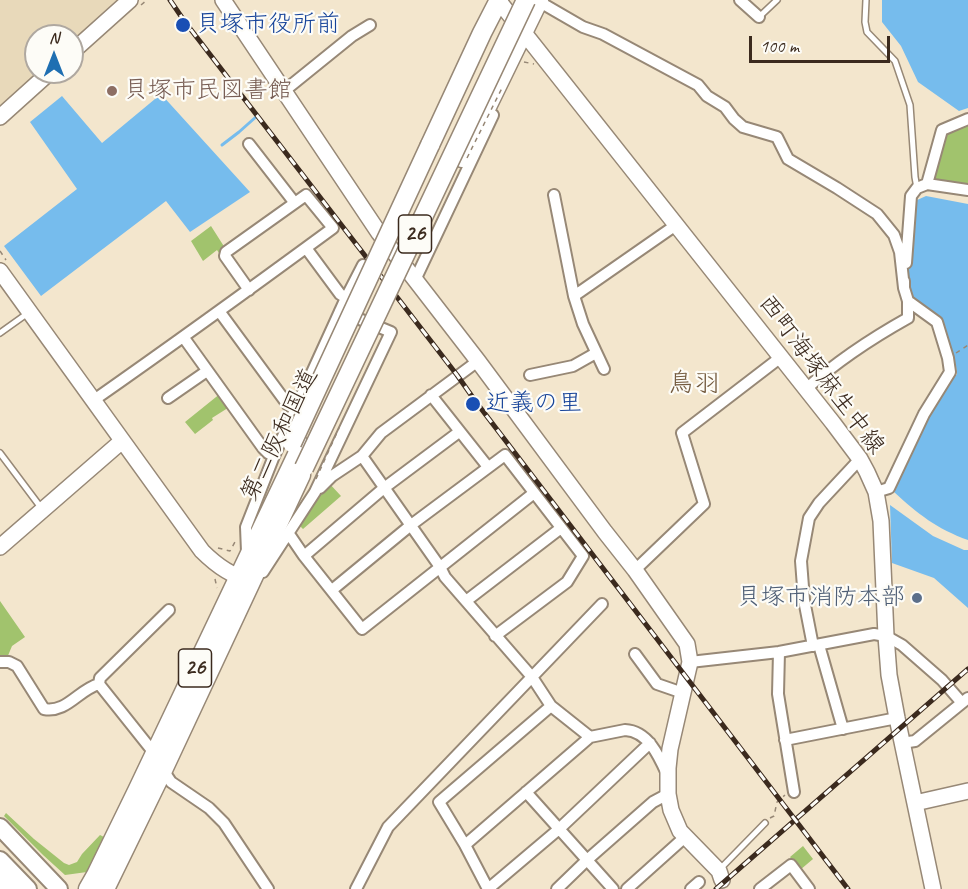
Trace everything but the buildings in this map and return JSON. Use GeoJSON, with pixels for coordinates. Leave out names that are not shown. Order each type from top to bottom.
{"type":"FeatureCollection","features":[{"type":"Feature","properties":{"kind":"highway"},"geometry":{"type":"LineString","coordinates":[[297,445],[430,145],[482,33],[502,0]]}},
{"type":"Feature","properties":{"kind":"highway","name":"第二阪和国道"},"geometry":{"type":"LineString","coordinates":[[105,889],[163,771],[245,579],[247,558],[285,481],[297,445],[502,0]]}},
{"type":"Feature","properties":{"kind":"highway"},"geometry":{"type":"LineString","coordinates":[[307,470],[462,158],[518,59],[534,0]]}},
{"type":"Feature","properties":{"kind":"highway","name":"第二阪和国道"},"geometry":{"type":"LineString","coordinates":[[88,889],[154,753],[245,579],[284,528],[307,470],[534,0]]}},
{"type":"Feature","properties":{"kind":"main road"},"geometry":{"type":"LineString","coordinates":[[0,827],[59,889]]}},
{"type":"Feature","properties":{"kind":"main road"},"geometry":{"type":"LineString","coordinates":[[0,844],[44,889]]}},
{"type":"Feature","properties":{"kind":"main road"},"geometry":{"type":"LineString","coordinates":[[0,860],[28,889]]}},
{"type":"Feature","properties":{"kind":"main road"},"geometry":{"type":"LineString","coordinates":[[0,879],[10,889]]}},
{"type":"Feature","properties":{"kind":"street"},"geometry":{"type":"LineString","coordinates":[[84,41],[130,0]]}},
{"type":"Feature","properties":{"kind":"street"},"geometry":{"type":"LineString","coordinates":[[223,0],[379,233],[635,570],[687,644],[690,662],[670,749],[668,794],[671,810],[680,831],[722,880]]}},
{"type":"Feature","properties":{"kind":"street","name":"西町海塚麻生中線"},"geometry":{"type":"LineString","coordinates":[[502,0],[524,32],[781,357],[867,471],[876,492],[881,521],[890,675],[933,889]]}},
{"type":"Feature","properties":{"kind":"street"},"geometry":{"type":"LineString","coordinates":[[534,0],[583,27],[603,33],[698,84],[707,96],[725,107],[743,127],[777,137],[788,159],[877,213],[894,235],[900,252],[904,288],[908,301],[908,318],[806,389]]}},
{"type":"Feature","properties":{"kind":"street"},"geometry":{"type":"LineString","coordinates":[[740,0],[759,17]]}},
{"type":"Feature","properties":{"kind":"street"},"geometry":{"type":"LineString","coordinates":[[284,91],[352,36],[370,25]]}},
{"type":"Feature","properties":{"kind":"street"},"geometry":{"type":"LineString","coordinates":[[379,233],[470,45],[482,33]]}},
{"type":"Feature","properties":{"kind":"street"},"geometry":{"type":"LineString","coordinates":[[415,280],[518,59]]}},
{"type":"Feature","properties":{"kind":"street"},"geometry":{"type":"LineString","coordinates":[[0,117],[37,84]]}},
{"type":"Feature","properties":{"kind":"street"},"geometry":{"type":"LineString","coordinates":[[904,288],[911,196],[922,186],[942,130],[968,119]]}},
{"type":"Feature","properties":{"kind":"street"},"geometry":{"type":"LineString","coordinates":[[249,144],[294,202]]}},
{"type":"Feature","properties":{"kind":"street"},"geometry":{"type":"LineString","coordinates":[[922,186],[968,190]]}},
{"type":"Feature","properties":{"kind":"street"},"geometry":{"type":"LineString","coordinates":[[94,400],[184,338],[333,228],[306,195],[226,252],[225,256],[249,290]]}},
{"type":"Feature","properties":{"kind":"street"},"geometry":{"type":"LineString","coordinates":[[554,195],[574,296],[583,324],[604,369]]}},
{"type":"Feature","properties":{"kind":"street"},"geometry":{"type":"LineString","coordinates":[[574,296],[676,225]]}},
{"type":"Feature","properties":{"kind":"street"},"geometry":{"type":"LineString","coordinates":[[306,248],[340,294],[346,298]]}},
{"type":"Feature","properties":{"kind":"street"},"geometry":{"type":"LineString","coordinates":[[247,558],[246,527],[274,456],[340,310],[363,266]]}},
{"type":"Feature","properties":{"kind":"street"},"geometry":{"type":"LineString","coordinates":[[0,271],[202,551],[212,561],[245,579]]}},
{"type":"Feature","properties":{"kind":"street"},"geometry":{"type":"LineString","coordinates":[[876,492],[889,488],[924,414],[950,372],[937,322],[908,301]]}},
{"type":"Feature","properties":{"kind":"street"},"geometry":{"type":"LineString","coordinates":[[315,492],[391,332],[340,310]]}},
{"type":"Feature","properties":{"kind":"street"},"geometry":{"type":"LineString","coordinates":[[219,311],[288,405],[296,409]]}},
{"type":"Feature","properties":{"kind":"street"},"geometry":{"type":"LineString","coordinates":[[184,338],[263,448],[274,456]]}},
{"type":"Feature","properties":{"kind":"street"},"geometry":{"type":"LineString","coordinates":[[530,375],[573,366],[596,353]]}},
{"type":"Feature","properties":{"kind":"street"},"geometry":{"type":"LineString","coordinates":[[635,570],[704,504],[682,433],[781,357]]}},
{"type":"Feature","properties":{"kind":"street"},"geometry":{"type":"LineString","coordinates":[[478,361],[381,433],[362,456],[332,476],[315,492],[284,528],[362,629],[534,494]]}},
{"type":"Feature","properties":{"kind":"street"},"geometry":{"type":"LineString","coordinates":[[168,398],[207,371]]}},
{"type":"Feature","properties":{"kind":"street"},"geometry":{"type":"LineString","coordinates":[[431,395],[488,467]]}},
{"type":"Feature","properties":{"kind":"street"},"geometry":{"type":"LineString","coordinates":[[304,556],[384,488],[459,432]]}},
{"type":"Feature","properties":{"kind":"street"},"geometry":{"type":"LineString","coordinates":[[0,547],[122,441]]}},
{"type":"Feature","properties":{"kind":"street"},"geometry":{"type":"LineString","coordinates":[[332,590],[411,525],[505,455],[582,556],[567,582],[495,636]]}},
{"type":"Feature","properties":{"kind":"street"},"geometry":{"type":"LineString","coordinates":[[362,456],[446,577],[532,677],[551,706],[590,737]]}},
{"type":"Feature","properties":{"kind":"street"},"geometry":{"type":"LineString","coordinates":[[843,729],[804,600],[801,561],[809,518],[819,503],[860,459]]}},
{"type":"Feature","properties":{"kind":"street"},"geometry":{"type":"LineString","coordinates":[[466,601],[561,528]]}},
{"type":"Feature","properties":{"kind":"street"},"geometry":{"type":"LineString","coordinates":[[357,889],[388,827],[602,604]]}},
{"type":"Feature","properties":{"kind":"street"},"geometry":{"type":"LineString","coordinates":[[169,610],[100,678],[99,684],[154,753],[171,782],[209,807],[224,823],[268,889]]}},
{"type":"Feature","properties":{"kind":"street"},"geometry":{"type":"LineString","coordinates":[[690,662],[779,651],[874,634],[886,636],[902,645],[965,700],[915,741],[902,742]]}},
{"type":"Feature","properties":{"kind":"street"},"geometry":{"type":"LineString","coordinates":[[779,651],[778,694],[794,792]]}},
{"type":"Feature","properties":{"kind":"street"},"geometry":{"type":"LineString","coordinates":[[635,654],[640,669],[657,684],[683,693]]}},
{"type":"Feature","properties":{"kind":"street"},"geometry":{"type":"LineString","coordinates":[[0,662],[9,662],[17,666],[44,710],[53,711],[63,707],[90,687],[99,684]]}},
{"type":"Feature","properties":{"kind":"street"},"geometry":{"type":"LineString","coordinates":[[551,706],[439,802],[488,889],[559,829],[650,744]]}},
{"type":"Feature","properties":{"kind":"street"},"geometry":{"type":"LineString","coordinates":[[785,740],[897,718]]}},
{"type":"Feature","properties":{"kind":"street"},"geometry":{"type":"LineString","coordinates":[[465,845],[590,737],[629,730],[638,733],[650,744],[668,777]]}},
{"type":"Feature","properties":{"kind":"street"},"geometry":{"type":"LineString","coordinates":[[915,803],[968,791]]}},
{"type":"Feature","properties":{"kind":"street"},"geometry":{"type":"LineString","coordinates":[[526,792],[613,889]]}},
{"type":"Feature","properties":{"kind":"street"},"geometry":{"type":"LineString","coordinates":[[557,889],[653,802],[668,794]]}},
{"type":"Feature","properties":{"kind":"street"},"geometry":{"type":"LineString","coordinates":[[627,889],[685,837]]}},
{"type":"Feature","properties":{"kind":"street"},"geometry":{"type":"LineString","coordinates":[[760,889],[790,865],[809,889]]}},
{"type":"Feature","properties":{"kind":"lane"},"geometry":{"type":"LineString","coordinates":[[759,17],[777,0]]}},
{"type":"Feature","properties":{"kind":"lane"},"geometry":{"type":"LineString","coordinates":[[866,0],[867,32],[895,61],[910,105],[915,177],[922,186]]}},
{"type":"Feature","properties":{"kind":"lane"},"geometry":{"type":"LineString","coordinates":[[0,333],[30,312]]}},
{"type":"Feature","properties":{"kind":"lane"},"geometry":{"type":"LineString","coordinates":[[0,453],[43,510]]}},
{"type":"Feature","properties":{"kind":"lane"},"geometry":{"type":"LineString","coordinates":[[722,880],[765,823]]}},
{"type":"Feature","properties":{"kind":"path"},"geometry":{"type":"LineString","coordinates":[[518,59],[539,66]]}},
{"type":"Feature","properties":{"kind":"path"},"geometry":{"type":"LineString","coordinates":[[952,356],[968,345]]}},
{"type":"Feature","properties":{"kind":"path"},"geometry":{"type":"LineString","coordinates":[[765,823],[774,816],[777,802],[794,792]]}},
{"type":"Feature","properties":{"kind":"shaded area"},"geometry":{"type":"Polygon","coordinates":[[[0,0],[122,0],[84,33],[84,24],[24,24],[24,84],[26,84],[0,107],[0,0]]]}},
{"type":"Feature","properties":{"kind":"green space"},"geometry":{"type":"Polygon","coordinates":[[[968,124],[968,188],[932,181],[943,136],[950,130],[968,124]]]}},
{"type":"Feature","properties":{"kind":"green space"},"geometry":{"type":"Polygon","coordinates":[[[211,226],[225,248],[219,253],[217,250],[203,261],[191,241],[211,226]]]}},
{"type":"Feature","properties":{"kind":"green space"},"geometry":{"type":"Polygon","coordinates":[[[221,393],[231,406],[212,418],[213,420],[195,434],[185,422],[221,393]]]}},
{"type":"Feature","properties":{"kind":"green space"},"geometry":{"type":"Polygon","coordinates":[[[328,482],[341,496],[303,529],[298,524],[328,482]]]}},
{"type":"Feature","properties":{"kind":"green space"},"geometry":{"type":"Polygon","coordinates":[[[0,601],[25,637],[12,646],[7,658],[0,658],[0,601]]]}},
{"type":"Feature","properties":{"kind":"green space"},"geometry":{"type":"Polygon","coordinates":[[[6,813],[34,839],[69,865],[77,862],[100,835],[104,837],[87,872],[65,875],[4,816],[6,813]]]}},
{"type":"Feature","properties":{"kind":"green space"},"geometry":{"type":"Polygon","coordinates":[[[803,846],[813,859],[800,870],[790,857],[803,846]]]}},
{"type":"Feature","properties":{"kind":"water"},"geometry":{"type":"Polygon","coordinates":[[[882,0],[968,0],[968,108],[959,111],[918,82],[901,46],[882,22],[882,0]]]}},
{"type":"Feature","properties":{"kind":"water"},"geometry":{"type":"Polygon","coordinates":[[[161,94],[250,192],[190,232],[166,201],[41,296],[4,246],[77,189],[30,122],[62,96],[102,143],[161,94]]]}},
{"type":"Feature","properties":{"kind":"water"},"geometry":{"type":"Polygon","coordinates":[[[926,196],[968,204],[968,540],[928,520],[894,492],[899,474],[929,411],[957,374],[942,322],[935,313],[911,296],[907,285],[915,201],[926,196]]]}},
{"type":"Feature","properties":{"kind":"water"},"geometry":{"type":"Polygon","coordinates":[[[890,505],[933,536],[968,550],[968,608],[934,578],[892,563],[890,505]]]}},
{"type":"Feature","properties":{"kind":"waterway"},"geometry":{"type":"LineString","coordinates":[[222,145],[257,116]]}},
{"type":"Feature","properties":{"kind":"railway"},"geometry":{"type":"LineString","coordinates":[[170,0],[848,889]]}},
{"type":"Feature","properties":{"kind":"railway"},"geometry":{"type":"LineString","coordinates":[[716,889],[968,669]]}},
{"type":"Feature","properties":{"kind":"place","name":"貝塚市役所前"},"geometry":{"type":"Point","coordinates":[183,25]}},
{"type":"Feature","properties":{"kind":"place","name":"貝塚市民図書館"},"geometry":{"type":"Point","coordinates":[112,91]}},
{"type":"Feature","properties":{"kind":"place","name":"近義の里"},"geometry":{"type":"Point","coordinates":[473,404]}},
{"type":"Feature","properties":{"kind":"place","name":"貝塚市消防本部"},"geometry":{"type":"Point","coordinates":[917,598]}},
{"type":"Feature","properties":{"kind":"district","name":"鳥羽"},"geometry":{"type":"Point","coordinates":[694,384]}}]}
